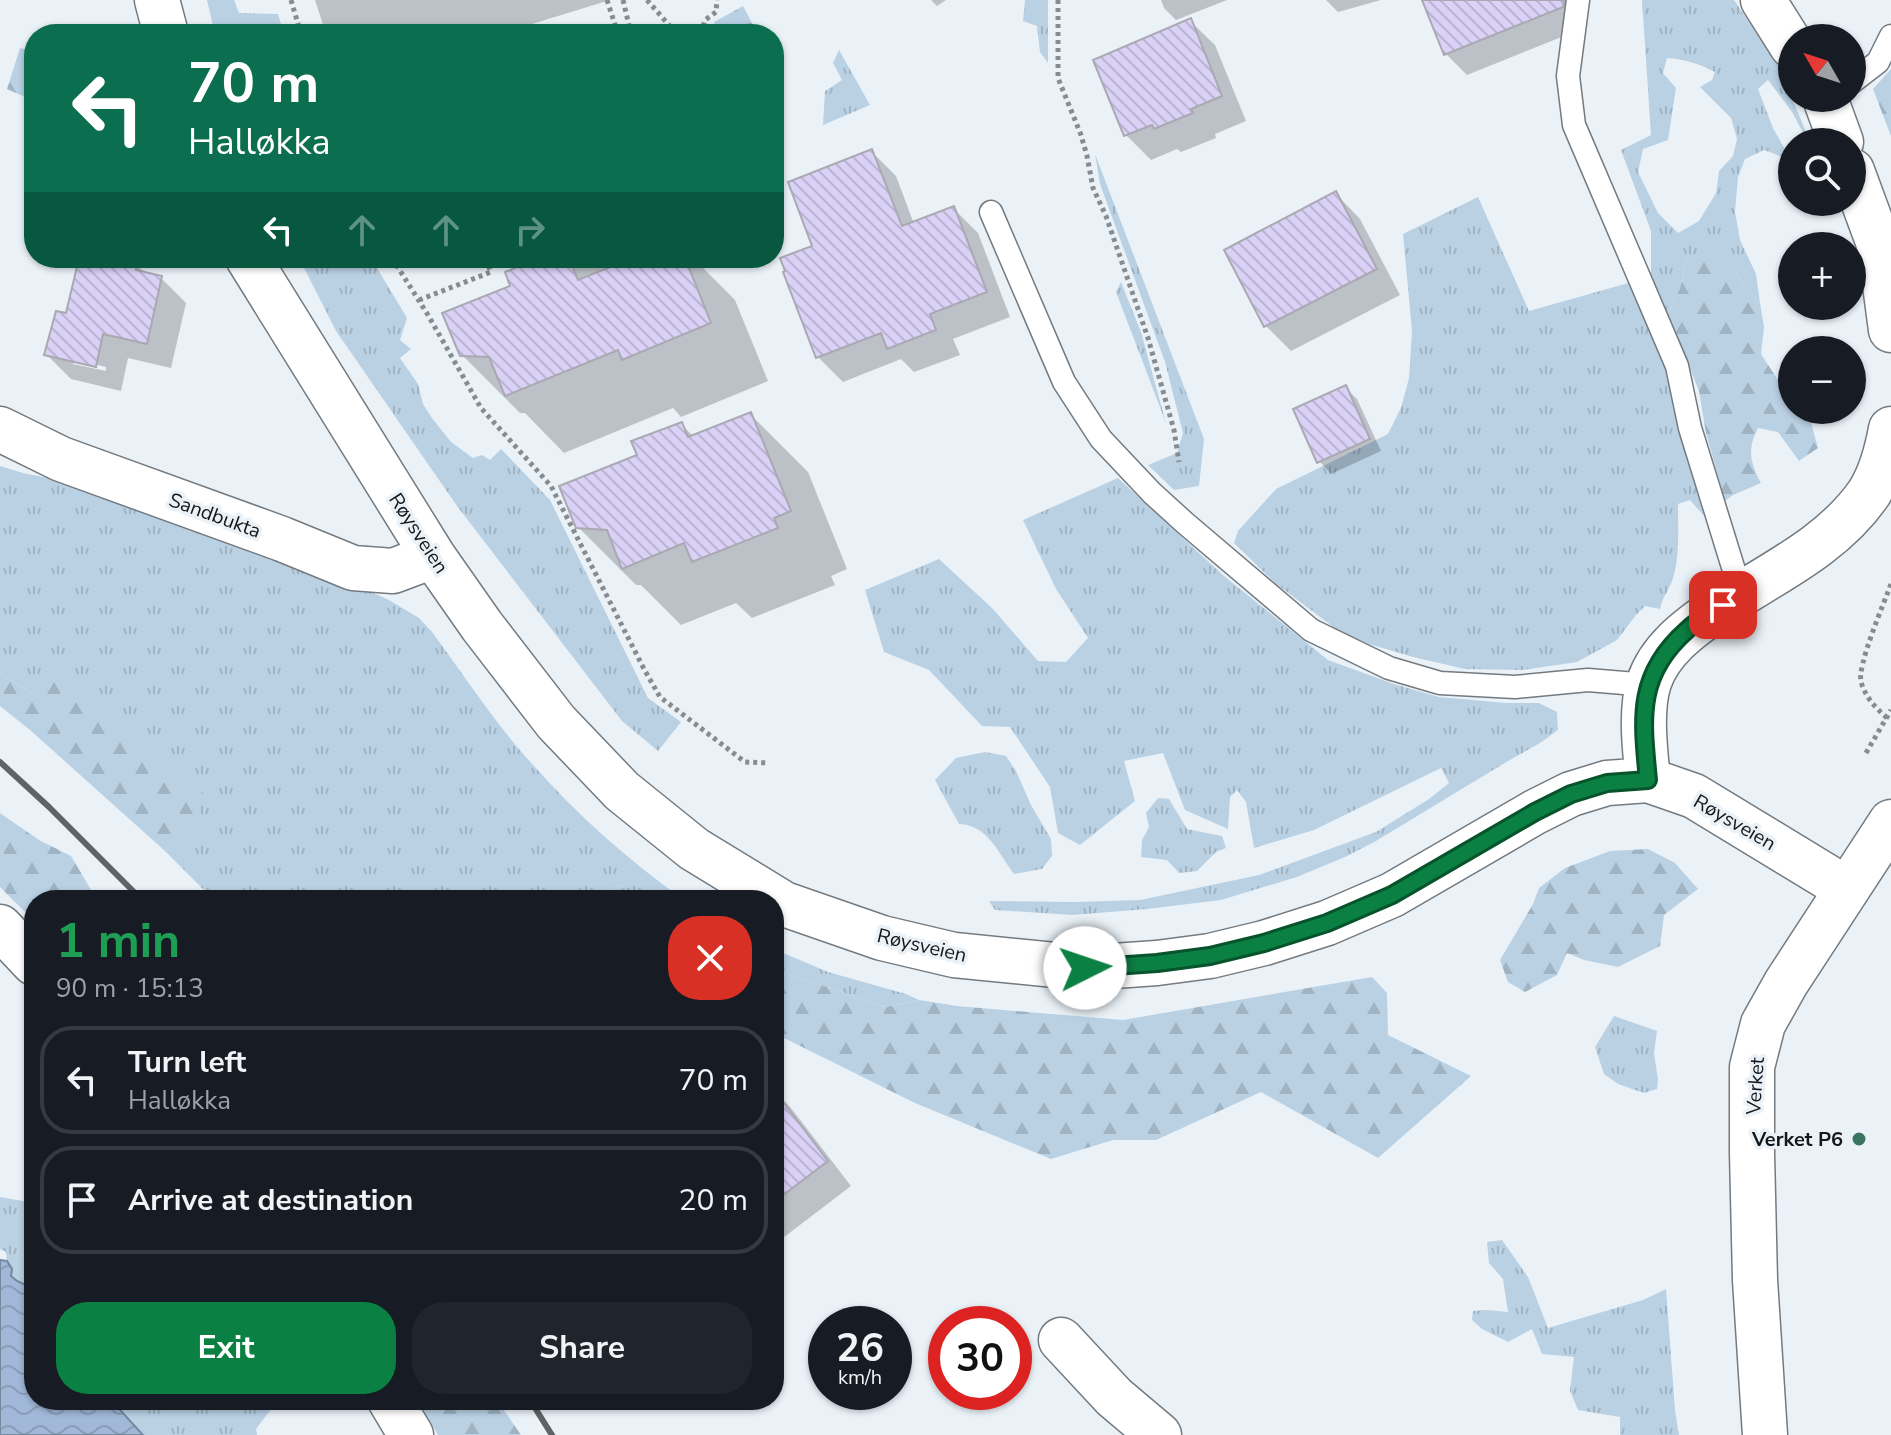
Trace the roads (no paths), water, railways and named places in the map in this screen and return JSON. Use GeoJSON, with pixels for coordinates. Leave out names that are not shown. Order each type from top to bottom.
{"type":"FeatureCollection","features":[{"type":"Feature","properties":{"kind":"street"},"geometry":{"type":"LineString","coordinates":[[157,0],[163,24]]}},
{"type":"Feature","properties":{"kind":"street"},"geometry":{"type":"LineString","coordinates":[[1763,0],[1778,24]]}},
{"type":"Feature","properties":{"kind":"street"},"geometry":{"type":"LineString","coordinates":[[1866,209],[1880,247],[1891,330]]}},
{"type":"Feature","properties":{"kind":"street","name":"Røysveien"},"geometry":{"type":"LineString","coordinates":[[254,268],[433,556],[556,722],[622,791],[694,849],[761,890]]}},
{"type":"Feature","properties":{"kind":"street","name":"Sandbukta"},"geometry":{"type":"LineString","coordinates":[[0,429],[61,459],[353,568],[393,571],[433,556]]}},
{"type":"Feature","properties":{"kind":"street"},"geometry":{"type":"LineString","coordinates":[[1648,780],[1643,733],[1648,685],[1659,661],[1687,629],[1805,554],[1843,524],[1870,491],[1886,455],[1891,429]]}},
{"type":"Feature","properties":{"kind":"street","name":"Røysveien"},"geometry":{"type":"LineString","coordinates":[[784,904],[882,938],[954,955],[1085,968],[1210,956],[1327,923],[1392,895],[1571,794],[1607,783],[1648,780],[1694,796],[1847,889]]}},
{"type":"Feature","properties":{"kind":"street","name":"Verket"},"geometry":{"type":"LineString","coordinates":[[1765,1435],[1755,1280],[1752,1067],[1763,1024],[1786,983],[1891,822]]}},
{"type":"Feature","properties":{"kind":"street"},"geometry":{"type":"LineString","coordinates":[[0,927],[24,952]]}},
{"type":"Feature","properties":{"kind":"street"},"geometry":{"type":"LineString","coordinates":[[1061,1340],[1114,1397],[1159,1435]]}},
{"type":"Feature","properties":{"kind":"street"},"geometry":{"type":"LineString","coordinates":[[1114,1397],[1139,1435]]}},
{"type":"Feature","properties":{"kind":"street"},"geometry":{"type":"LineString","coordinates":[[396,1410],[411,1435]]}},
{"type":"Feature","properties":{"kind":"lane"},"geometry":{"type":"LineString","coordinates":[[1578,0],[1568,76],[1574,125],[1677,366],[1690,428],[1741,593]]}},
{"type":"Feature","properties":{"kind":"lane"},"geometry":{"type":"LineString","coordinates":[[1866,70],[1878,62],[1891,36]]}},
{"type":"Feature","properties":{"kind":"lane"},"geometry":{"type":"LineString","coordinates":[[991,212],[1064,382],[1101,439],[1152,493],[1311,630],[1389,668],[1440,683],[1515,687],[1588,680],[1648,685]]}},
{"type":"Feature","properties":{"kind":"water"},"geometry":{"type":"Polygon","coordinates":[[[0,1260],[7,1261],[12,1269],[11,1276],[24,1284],[24,1410],[120,1410],[143,1435],[0,1435],[0,1260]]]}},
{"type":"Feature","properties":{"kind":"railway"},"geometry":{"type":"LineString","coordinates":[[0,762],[132,890]]}},
{"type":"Feature","properties":{"kind":"railway"},"geometry":{"type":"LineString","coordinates":[[536,1410],[552,1435]]}},
{"type":"Feature","properties":{"kind":"place","name":"Verket P6"},"geometry":{"type":"Point","coordinates":[1859,1139]}}]}
